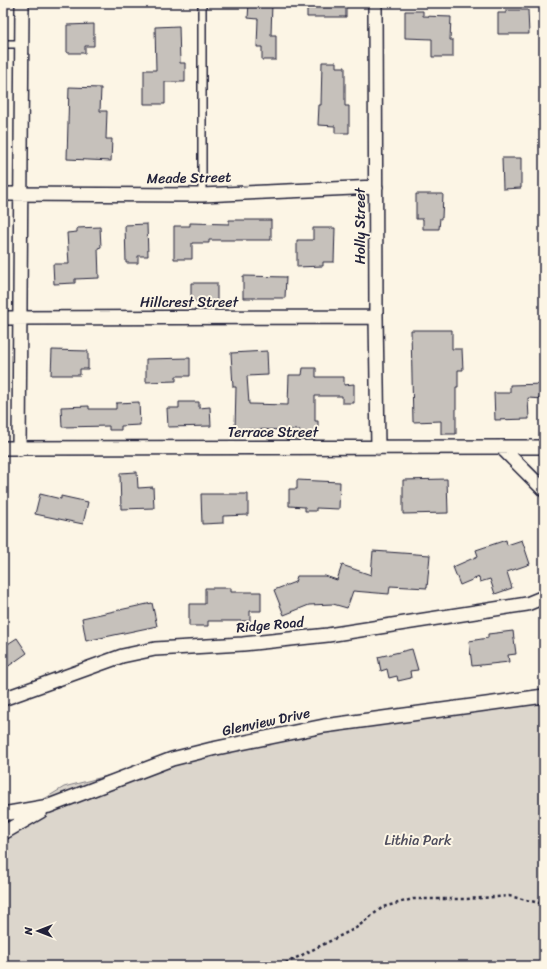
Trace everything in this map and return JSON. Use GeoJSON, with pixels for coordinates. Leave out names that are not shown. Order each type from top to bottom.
{"type":"FeatureCollection","features":[{"type":"Feature","properties":{"kind":"street"},"geometry":{"type":"LineString","coordinates":[[19,448],[22,3]]}},
{"type":"Feature","properties":{"kind":"street","name":"Holly Street"},"geometry":{"type":"LineString","coordinates":[[375,3],[378,448]]}},
{"type":"Feature","properties":{"kind":"street","name":"Meade Street"},"geometry":{"type":"LineString","coordinates":[[3,194],[202,195],[376,187]]}},
{"type":"Feature","properties":{"kind":"street","name":"Hillcrest Street"},"geometry":{"type":"LineString","coordinates":[[3,318],[376,318]]}},
{"type":"Feature","properties":{"kind":"street"},"geometry":{"type":"LineString","coordinates":[[501,447],[544,490]]}},
{"type":"Feature","properties":{"kind":"street","name":"Terrace Street"},"geometry":{"type":"LineString","coordinates":[[3,448],[544,447]]}},
{"type":"Feature","properties":{"kind":"street","name":"Ridge Road"},"geometry":{"type":"LineString","coordinates":[[3,699],[122,656],[155,649],[243,644],[328,636],[527,604],[544,597]]}},
{"type":"Feature","properties":{"kind":"street","name":"Glenview Drive"},"geometry":{"type":"LineString","coordinates":[[3,814],[49,806],[172,759],[212,749],[324,726],[544,696]]}},
{"type":"Feature","properties":{"kind":"street"},"geometry":{"type":"LineString","coordinates":[[3,833],[49,806]]}},
{"type":"Feature","properties":{"kind":"lane"},"geometry":{"type":"LineString","coordinates":[[202,3],[202,195]]}},
{"type":"Feature","properties":{"kind":"lane"},"geometry":{"type":"LineString","coordinates":[[3,44],[22,44]]}},
{"type":"Feature","properties":{"kind":"path"},"geometry":{"type":"LineString","coordinates":[[280,966],[356,928],[382,907],[413,899],[467,899],[509,896],[544,904]]}},
{"type":"Feature","properties":{"kind":"green space","name":"Lithia Park"},"geometry":{"type":"Polygon","coordinates":[[[544,696],[544,966],[3,966],[3,824],[64,787],[212,749],[544,696]]]}},
{"type":"Feature","properties":{"kind":"building"},"geometry":{"type":"Polygon","coordinates":[[[249,3],[272,3],[271,35],[276,35],[276,60],[262,60],[262,47],[257,47],[258,19],[248,18],[249,3]]]}},
{"type":"Feature","properties":{"kind":"building"},"geometry":{"type":"Polygon","coordinates":[[[307,3],[346,3],[346,17],[307,17],[307,3]]]}},
{"type":"Feature","properties":{"kind":"building"},"geometry":{"type":"Polygon","coordinates":[[[506,10],[528,10],[529,34],[498,34],[498,13],[506,13],[506,10]]]}},
{"type":"Feature","properties":{"kind":"building"},"geometry":{"type":"Polygon","coordinates":[[[405,11],[423,11],[423,16],[451,17],[450,40],[453,40],[453,57],[432,57],[432,39],[405,38],[405,11]]]}},
{"type":"Feature","properties":{"kind":"building"},"geometry":{"type":"Polygon","coordinates":[[[94,24],[94,46],[85,46],[85,53],[67,53],[67,25],[94,24]]]}},
{"type":"Feature","properties":{"kind":"building"},"geometry":{"type":"Polygon","coordinates":[[[179,26],[180,63],[185,63],[185,82],[165,82],[165,104],[144,104],[144,70],[156,70],[155,27],[179,26]]]}},
{"type":"Feature","properties":{"kind":"building"},"geometry":{"type":"Polygon","coordinates":[[[322,62],[336,62],[336,67],[345,67],[345,106],[349,106],[349,133],[335,133],[335,126],[318,125],[319,105],[321,105],[322,62]]]}},
{"type":"Feature","properties":{"kind":"building"},"geometry":{"type":"Polygon","coordinates":[[[69,87],[101,88],[100,111],[107,111],[106,139],[112,139],[111,161],[67,159],[69,87]]]}},
{"type":"Feature","properties":{"kind":"building"},"geometry":{"type":"Polygon","coordinates":[[[502,158],[521,158],[521,188],[503,189],[502,158]]]}},
{"type":"Feature","properties":{"kind":"building"},"geometry":{"type":"Polygon","coordinates":[[[416,194],[443,194],[442,218],[440,218],[439,229],[423,229],[423,219],[416,219],[416,194]]]}},
{"type":"Feature","properties":{"kind":"building"},"geometry":{"type":"Polygon","coordinates":[[[229,220],[271,220],[271,240],[209,240],[209,243],[192,243],[192,259],[174,259],[174,226],[190,226],[190,223],[229,224],[229,220]]]}},
{"type":"Feature","properties":{"kind":"building"},"geometry":{"type":"Polygon","coordinates":[[[147,224],[148,256],[138,256],[138,263],[126,263],[125,225],[147,224]]]}},
{"type":"Feature","properties":{"kind":"building"},"geometry":{"type":"Polygon","coordinates":[[[100,227],[101,247],[98,248],[99,278],[75,279],[75,283],[54,284],[53,264],[69,264],[67,233],[77,232],[77,228],[100,227]]]}},
{"type":"Feature","properties":{"kind":"building"},"geometry":{"type":"Polygon","coordinates":[[[313,228],[335,228],[334,262],[323,262],[323,266],[297,267],[297,240],[313,240],[313,228]]]}},
{"type":"Feature","properties":{"kind":"building"},"geometry":{"type":"Polygon","coordinates":[[[243,276],[286,277],[285,298],[243,298],[243,276]]]}},
{"type":"Feature","properties":{"kind":"building"},"geometry":{"type":"Polygon","coordinates":[[[191,283],[217,283],[217,301],[191,301],[191,283]]]}},
{"type":"Feature","properties":{"kind":"building"},"geometry":{"type":"Polygon","coordinates":[[[411,330],[452,330],[452,349],[462,349],[463,370],[458,370],[458,387],[456,387],[456,434],[441,434],[441,421],[413,422],[411,330]]]}},
{"type":"Feature","properties":{"kind":"building"},"geometry":{"type":"Polygon","coordinates":[[[52,350],[88,351],[88,369],[80,369],[80,375],[51,375],[52,350]]]}},
{"type":"Feature","properties":{"kind":"building"},"geometry":{"type":"Polygon","coordinates":[[[267,351],[268,375],[247,376],[249,404],[288,405],[289,375],[302,375],[303,368],[316,368],[316,377],[344,377],[344,385],[354,384],[354,403],[342,403],[342,396],[315,396],[315,421],[318,421],[318,433],[300,433],[300,430],[235,429],[236,387],[233,387],[231,353],[267,351]]]}},
{"type":"Feature","properties":{"kind":"building"},"geometry":{"type":"Polygon","coordinates":[[[190,358],[190,376],[176,376],[176,381],[146,382],[146,359],[190,358]]]}},
{"type":"Feature","properties":{"kind":"building"},"geometry":{"type":"Polygon","coordinates":[[[544,384],[544,399],[528,398],[529,419],[495,420],[494,393],[510,393],[510,385],[544,384]]]}},
{"type":"Feature","properties":{"kind":"building"},"geometry":{"type":"Polygon","coordinates":[[[139,402],[140,425],[121,426],[121,430],[109,430],[109,426],[62,427],[61,407],[89,406],[89,409],[116,409],[116,403],[139,402]]]}},
{"type":"Feature","properties":{"kind":"building"},"geometry":{"type":"Polygon","coordinates":[[[179,402],[199,402],[199,408],[210,407],[211,426],[168,427],[167,408],[179,408],[179,402]]]}},
{"type":"Feature","properties":{"kind":"building"},"geometry":{"type":"Polygon","coordinates":[[[137,472],[138,488],[153,487],[154,508],[121,509],[120,473],[137,472]]]}},
{"type":"Feature","properties":{"kind":"building"},"geometry":{"type":"Polygon","coordinates":[[[447,479],[448,513],[403,514],[403,480],[447,479]]]}},
{"type":"Feature","properties":{"kind":"building"},"geometry":{"type":"Polygon","coordinates":[[[297,480],[340,482],[339,509],[316,508],[316,511],[305,511],[305,507],[289,506],[289,489],[297,489],[297,480]]]}},
{"type":"Feature","properties":{"kind":"building"},"geometry":{"type":"Polygon","coordinates":[[[40,494],[61,499],[61,496],[88,502],[83,524],[35,514],[40,494]]]}},
{"type":"Feature","properties":{"kind":"building"},"geometry":{"type":"Polygon","coordinates":[[[201,494],[248,494],[248,515],[223,516],[223,523],[202,524],[201,494]]]}},
{"type":"Feature","properties":{"kind":"building"},"geometry":{"type":"Polygon","coordinates":[[[506,540],[507,545],[522,540],[530,564],[507,572],[512,588],[495,594],[490,579],[480,582],[479,577],[460,585],[453,567],[478,556],[476,550],[506,540]]]}},
{"type":"Feature","properties":{"kind":"building"},"geometry":{"type":"Polygon","coordinates":[[[373,551],[430,555],[427,588],[390,586],[389,594],[353,591],[347,608],[333,604],[309,605],[284,615],[274,590],[295,582],[297,576],[325,576],[337,580],[342,565],[371,575],[373,551]]]}},
{"type":"Feature","properties":{"kind":"building"},"geometry":{"type":"Polygon","coordinates":[[[205,588],[231,588],[231,592],[261,592],[261,611],[250,611],[250,621],[208,621],[208,626],[189,626],[189,604],[205,604],[205,588]]]}},
{"type":"Feature","properties":{"kind":"building"},"geometry":{"type":"Polygon","coordinates":[[[152,603],[157,626],[86,641],[82,618],[152,603]]]}},
{"type":"Feature","properties":{"kind":"building"},"geometry":{"type":"Polygon","coordinates":[[[513,631],[516,654],[508,655],[509,662],[472,666],[469,641],[488,638],[488,634],[513,631]]]}},
{"type":"Feature","properties":{"kind":"building"},"geometry":{"type":"Polygon","coordinates":[[[17,638],[27,653],[3,670],[3,647],[17,638]]]}},
{"type":"Feature","properties":{"kind":"building"},"geometry":{"type":"Polygon","coordinates":[[[412,649],[418,670],[410,671],[411,678],[398,681],[397,676],[389,678],[387,669],[381,671],[378,657],[412,649]]]}}]}
